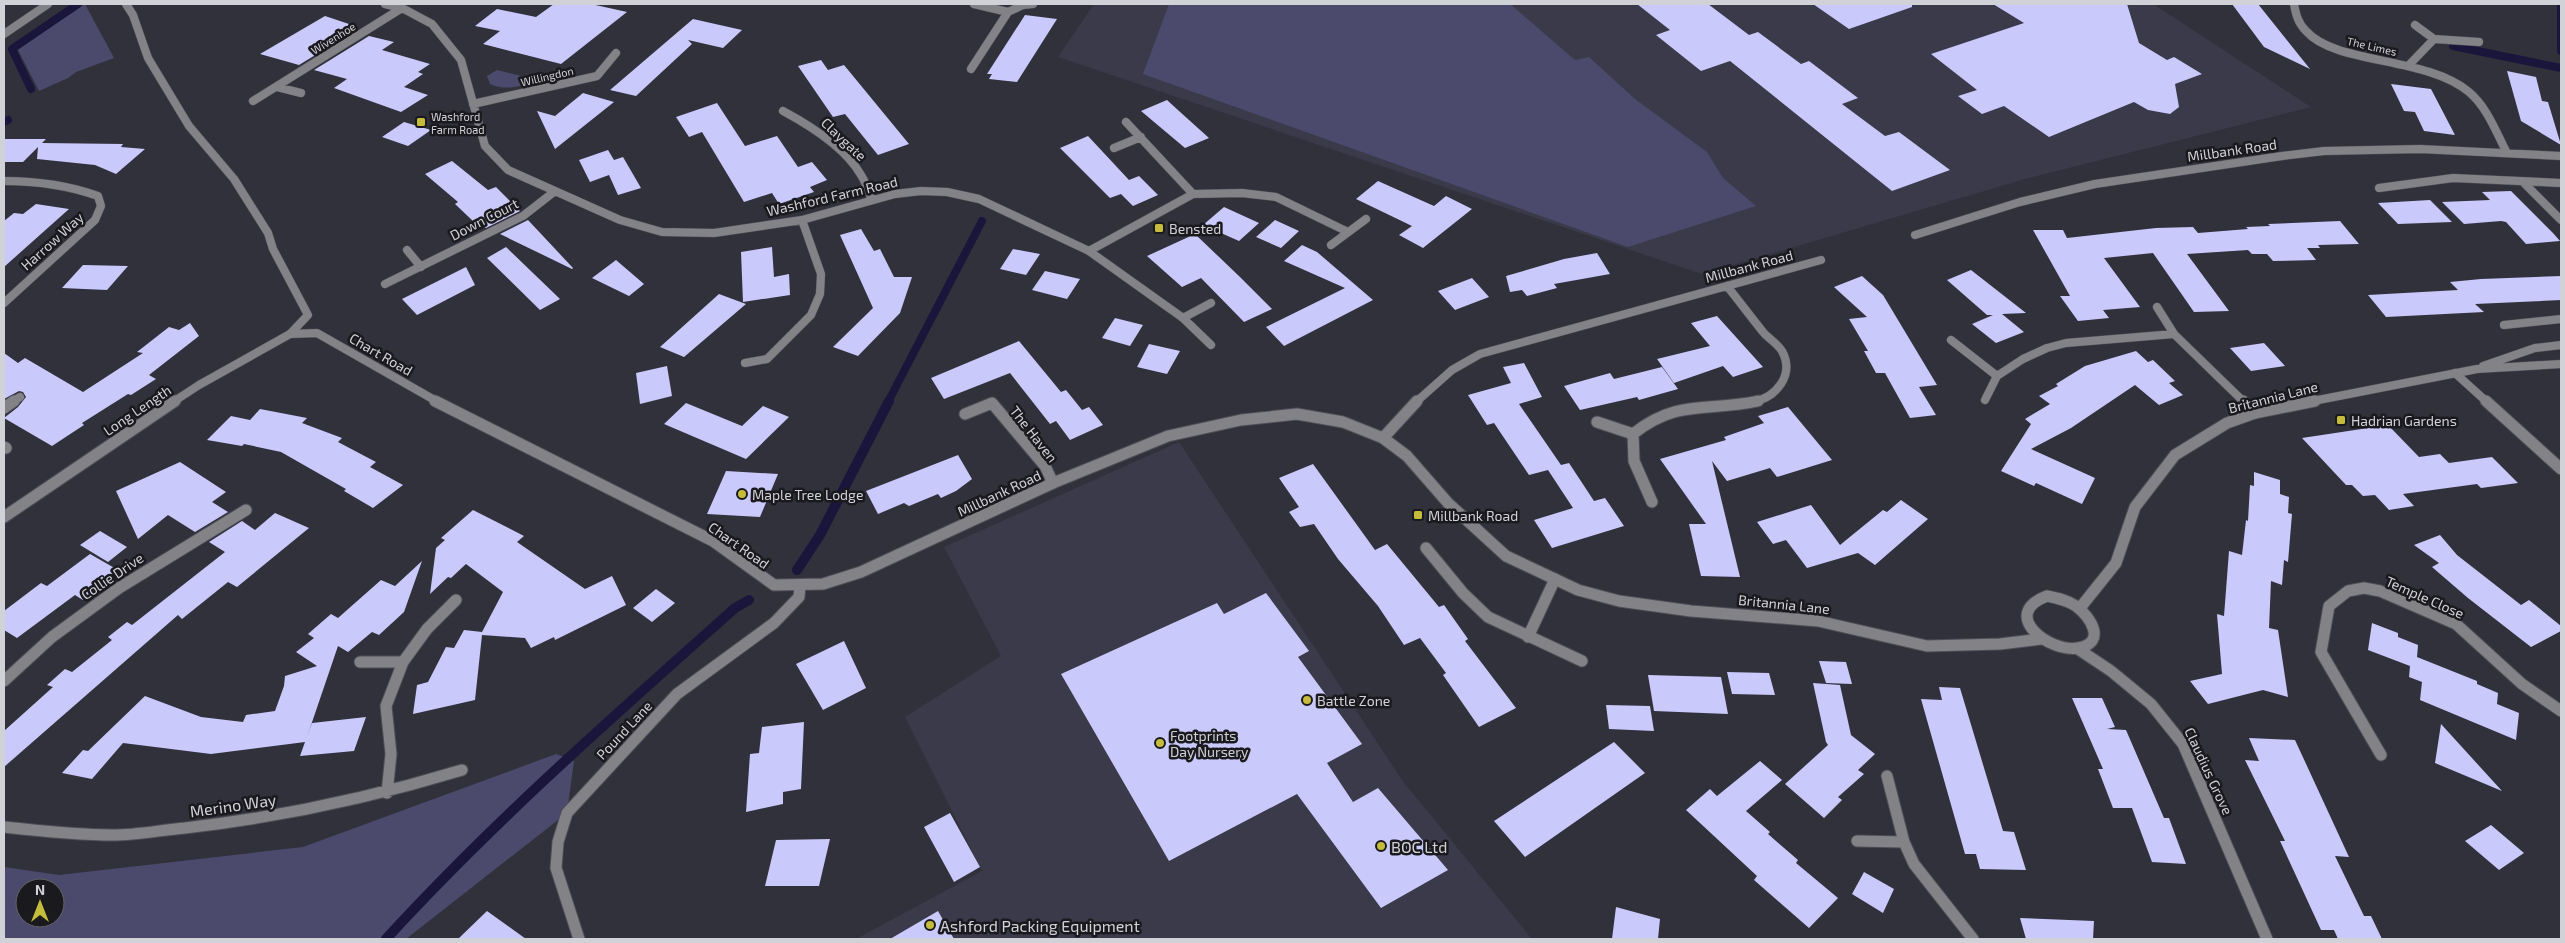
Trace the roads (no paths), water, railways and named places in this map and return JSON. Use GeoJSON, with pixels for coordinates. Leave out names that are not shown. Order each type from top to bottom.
{"type":"FeatureCollection","features":[{"type":"Feature","properties":{"kind":"street"},"geometry":{"type":"LineString","coordinates":[[4,34],[48,4]]}},
{"type":"Feature","properties":{"kind":"street"},"geometry":{"type":"LineString","coordinates":[[126,4],[133,16],[148,58],[184,117],[234,179],[268,233],[273,249],[308,315],[290,334]]}},
{"type":"Feature","properties":{"kind":"street","name":"Washford Farm Road"},"geometry":{"type":"LineString","coordinates":[[385,4],[402,8],[432,24],[461,60],[485,146],[508,170],[620,220],[662,232],[714,233],[802,220],[872,200],[921,191],[947,192],[979,199],[1089,251],[1183,318],[1210,345]]}},
{"type":"Feature","properties":{"kind":"street"},"geometry":{"type":"LineString","coordinates":[[974,4],[1008,12]]}},
{"type":"Feature","properties":{"kind":"street"},"geometry":{"type":"LineString","coordinates":[[971,69],[1008,12],[1023,5],[1034,4]]}},
{"type":"Feature","properties":{"kind":"street","name":"The Limes"},"geometry":{"type":"LineString","coordinates":[[2294,4],[2297,22],[2311,35],[2332,47],[2364,58],[2409,65],[2451,81],[2468,91],[2482,106],[2507,153]]}},
{"type":"Feature","properties":{"kind":"street","name":"Wivenhoe"},"geometry":{"type":"LineString","coordinates":[[253,101],[402,8]]}},
{"type":"Feature","properties":{"kind":"street"},"geometry":{"type":"LineString","coordinates":[[2415,25],[2434,39],[2479,42]]}},
{"type":"Feature","properties":{"kind":"street","name":"The Limes"},"geometry":{"type":"LineString","coordinates":[[2409,65],[2434,39]]}},
{"type":"Feature","properties":{"kind":"street","name":"Willingdon"},"geometry":{"type":"LineString","coordinates":[[473,104],[597,76],[616,53]]}},
{"type":"Feature","properties":{"kind":"street"},"geometry":{"type":"LineString","coordinates":[[277,86],[301,93]]}},
{"type":"Feature","properties":{"kind":"street","name":"Claygate"},"geometry":{"type":"LineString","coordinates":[[783,111],[805,122],[859,172],[872,200]]}},
{"type":"Feature","properties":{"kind":"street"},"geometry":{"type":"LineString","coordinates":[[1126,122],[1193,194]]}},
{"type":"Feature","properties":{"kind":"street"},"geometry":{"type":"LineString","coordinates":[[1114,148],[1141,137]]}},
{"type":"Feature","properties":{"kind":"street","name":"Millbank Road"},"geometry":{"type":"LineString","coordinates":[[1915,235],[2020,202],[2095,184],[2282,156],[2324,151],[2420,149],[2561,156]]}},
{"type":"Feature","properties":{"kind":"street"},"geometry":{"type":"LineString","coordinates":[[2379,188],[2453,178],[2524,183],[2561,183]]}},
{"type":"Feature","properties":{"kind":"street","name":"Harrow Way"},"geometry":{"type":"LineString","coordinates":[[4,181],[28,181],[76,188],[98,196],[101,206],[96,220],[4,303]]}},
{"type":"Feature","properties":{"kind":"street"},"geometry":{"type":"LineString","coordinates":[[2524,183],[2561,220]]}},
{"type":"Feature","properties":{"kind":"street","name":"Down Court"},"geometry":{"type":"LineString","coordinates":[[385,284],[523,216],[555,191]]}},
{"type":"Feature","properties":{"kind":"street"},"geometry":{"type":"LineString","coordinates":[[1089,251],[1193,194],[1242,193],[1276,197],[1348,232]]}},
{"type":"Feature","properties":{"kind":"street"},"geometry":{"type":"LineString","coordinates":[[1331,245],[1366,219]]}},
{"type":"Feature","properties":{"kind":"street"},"geometry":{"type":"LineString","coordinates":[[745,362],[768,359],[811,315],[820,294],[819,266],[802,220]]}},
{"type":"Feature","properties":{"kind":"street"},"geometry":{"type":"LineString","coordinates":[[407,250],[421,267]]}},
{"type":"Feature","properties":{"kind":"street","name":"Millbank Road"},"geometry":{"type":"LineString","coordinates":[[800,585],[823,584],[861,572],[1053,483],[1168,436],[1271,416],[1316,416],[1343,422],[1383,438],[1424,394],[1460,364],[1480,354],[1821,260]]}},
{"type":"Feature","properties":{"kind":"street"},"geometry":{"type":"LineString","coordinates":[[1652,502],[1634,467],[1632,456],[1634,434],[1644,425],[1670,414],[1705,405],[1748,403],[1765,399],[1778,389],[1785,379],[1787,367],[1781,351],[1727,286]]}},
{"type":"Feature","properties":{"kind":"street"},"geometry":{"type":"LineString","coordinates":[[1183,318],[1212,304]]}},
{"type":"Feature","properties":{"kind":"street"},"geometry":{"type":"LineString","coordinates":[[2158,307],[2174,334],[2256,414]]}},
{"type":"Feature","properties":{"kind":"street"},"geometry":{"type":"LineString","coordinates":[[2504,325],[2561,319]]}},
{"type":"Feature","properties":{"kind":"street","name":"Chart Road"},"geometry":{"type":"LineString","coordinates":[[290,334],[317,333],[450,409],[713,541],[774,585],[800,585]]}},
{"type":"Feature","properties":{"kind":"street","name":"Long Length"},"geometry":{"type":"LineString","coordinates":[[4,517],[199,385],[290,334]]}},
{"type":"Feature","properties":{"kind":"street"},"geometry":{"type":"LineString","coordinates":[[1985,400],[1997,376],[2023,359],[2047,348],[2066,343],[2174,334]]}},
{"type":"Feature","properties":{"kind":"street"},"geometry":{"type":"LineString","coordinates":[[1951,340],[1997,376]]}},
{"type":"Feature","properties":{"kind":"street","name":"Britannia Lane"},"geometry":{"type":"LineString","coordinates":[[2080,608],[2116,563],[2135,507],[2175,455],[2227,423],[2256,414],[2477,368],[2535,348],[2561,345]]}},
{"type":"Feature","properties":{"kind":"street","name":"Britannia Lane"},"geometry":{"type":"LineString","coordinates":[[2477,368],[2520,368],[2561,364]]}},
{"type":"Feature","properties":{"kind":"street"},"geometry":{"type":"LineString","coordinates":[[2455,373],[2561,469]]}},
{"type":"Feature","properties":{"kind":"street"},"geometry":{"type":"LineString","coordinates":[[4,408],[20,397]]}},
{"type":"Feature","properties":{"kind":"street","name":"The Haven"},"geometry":{"type":"LineString","coordinates":[[965,414],[992,403],[1045,466],[1053,483]]}},
{"type":"Feature","properties":{"kind":"street"},"geometry":{"type":"LineString","coordinates":[[1597,422],[1634,434]]}},
{"type":"Feature","properties":{"kind":"street","name":"Britannia Lane"},"geometry":{"type":"LineString","coordinates":[[1383,438],[1407,456],[1448,503],[1506,556],[1578,590],[1619,601],[1691,611],[1818,621],[1927,646],[2000,644],[2041,639],[2059,648],[2078,649]]}},
{"type":"Feature","properties":{"kind":"street","name":"Collie Drive"},"geometry":{"type":"LineString","coordinates":[[4,681],[52,637],[119,588],[246,510]]}},
{"type":"Feature","properties":{"kind":"street"},"geometry":{"type":"LineString","coordinates":[[1426,548],[1463,593],[1488,617],[1582,661]]}},
{"type":"Feature","properties":{"kind":"street"},"geometry":{"type":"LineString","coordinates":[[1528,637],[1555,579]]}},
{"type":"Feature","properties":{"kind":"street","name":"Pound Lane"},"geometry":{"type":"LineString","coordinates":[[579,939],[556,868],[558,842],[567,813],[677,694],[774,623],[799,597],[800,585]]}},
{"type":"Feature","properties":{"kind":"street","name":"Temple Close"},"geometry":{"type":"LineString","coordinates":[[2381,755],[2321,652],[2329,606],[2348,591],[2364,588],[2380,591],[2456,624],[2522,684],[2561,712]]}},
{"type":"Feature","properties":{"kind":"street"},"geometry":{"type":"LineString","coordinates":[[2041,639],[2028,621],[2026,610],[2030,603],[2037,598],[2055,597],[2067,600],[2080,608],[2094,626],[2094,635],[2090,643],[2078,649]]}},
{"type":"Feature","properties":{"kind":"street"},"geometry":{"type":"LineString","coordinates":[[387,793],[391,754],[386,706],[403,662],[428,629],[456,600]]}},
{"type":"Feature","properties":{"kind":"street","name":"Claudius Grove"},"geometry":{"type":"LineString","coordinates":[[2078,649],[2111,671],[2151,704],[2183,744],[2266,939]]}},
{"type":"Feature","properties":{"kind":"street"},"geometry":{"type":"LineString","coordinates":[[360,662],[403,662]]}},
{"type":"Feature","properties":{"kind":"street","name":"Merino Way"},"geometry":{"type":"LineString","coordinates":[[4,827],[67,834],[147,833],[285,814],[387,793],[462,770]]}},
{"type":"Feature","properties":{"kind":"street"},"geometry":{"type":"LineString","coordinates":[[1887,776],[1904,842],[1914,864],[1973,939]]}},
{"type":"Feature","properties":{"kind":"street"},"geometry":{"type":"LineString","coordinates":[[1857,841],[1904,842]]}},
{"type":"Feature","properties":{"kind":"waterway"},"geometry":{"type":"LineString","coordinates":[[31,89],[12,49],[78,4]]}},
{"type":"Feature","properties":{"kind":"waterway"},"geometry":{"type":"LineString","coordinates":[[2561,4],[2561,51]]}},
{"type":"Feature","properties":{"kind":"waterway"},"geometry":{"type":"LineString","coordinates":[[2453,46],[2561,68]]}},
{"type":"Feature","properties":{"kind":"waterway"},"geometry":{"type":"LineString","coordinates":[[4,122],[8,120]]}},
{"type":"Feature","properties":{"kind":"waterway"},"geometry":{"type":"LineString","coordinates":[[888,402],[982,221]]}},
{"type":"Feature","properties":{"kind":"waterway"},"geometry":{"type":"LineString","coordinates":[[797,570],[820,535],[889,401]]}},
{"type":"Feature","properties":{"kind":"waterway"},"geometry":{"type":"LineString","coordinates":[[386,939],[427,895],[556,769],[735,608],[749,600]]}},
{"type":"Feature","properties":{"kind":"place","name":"Washford Farm Road"},"geometry":{"type":"Point","coordinates":[421,122]}},
{"type":"Feature","properties":{"kind":"place","name":"Bensted"},"geometry":{"type":"Point","coordinates":[1159,228]}},
{"type":"Feature","properties":{"kind":"place","name":"Hadrian Gardens"},"geometry":{"type":"Point","coordinates":[2341,420]}},
{"type":"Feature","properties":{"kind":"place","name":"Maple Tree Lodge"},"geometry":{"type":"Point","coordinates":[742,494]}},
{"type":"Feature","properties":{"kind":"place","name":"Millbank Road"},"geometry":{"type":"Point","coordinates":[1418,515]}},
{"type":"Feature","properties":{"kind":"place","name":"Battle Zone"},"geometry":{"type":"Point","coordinates":[1307,700]}},
{"type":"Feature","properties":{"kind":"place","name":"Footprints Day Nursery"},"geometry":{"type":"Point","coordinates":[1160,743]}},
{"type":"Feature","properties":{"kind":"place","name":"BOC Ltd"},"geometry":{"type":"Point","coordinates":[1381,846]}},
{"type":"Feature","properties":{"kind":"place","name":"Ashford Packing Equipment"},"geometry":{"type":"Point","coordinates":[930,925]}}]}
